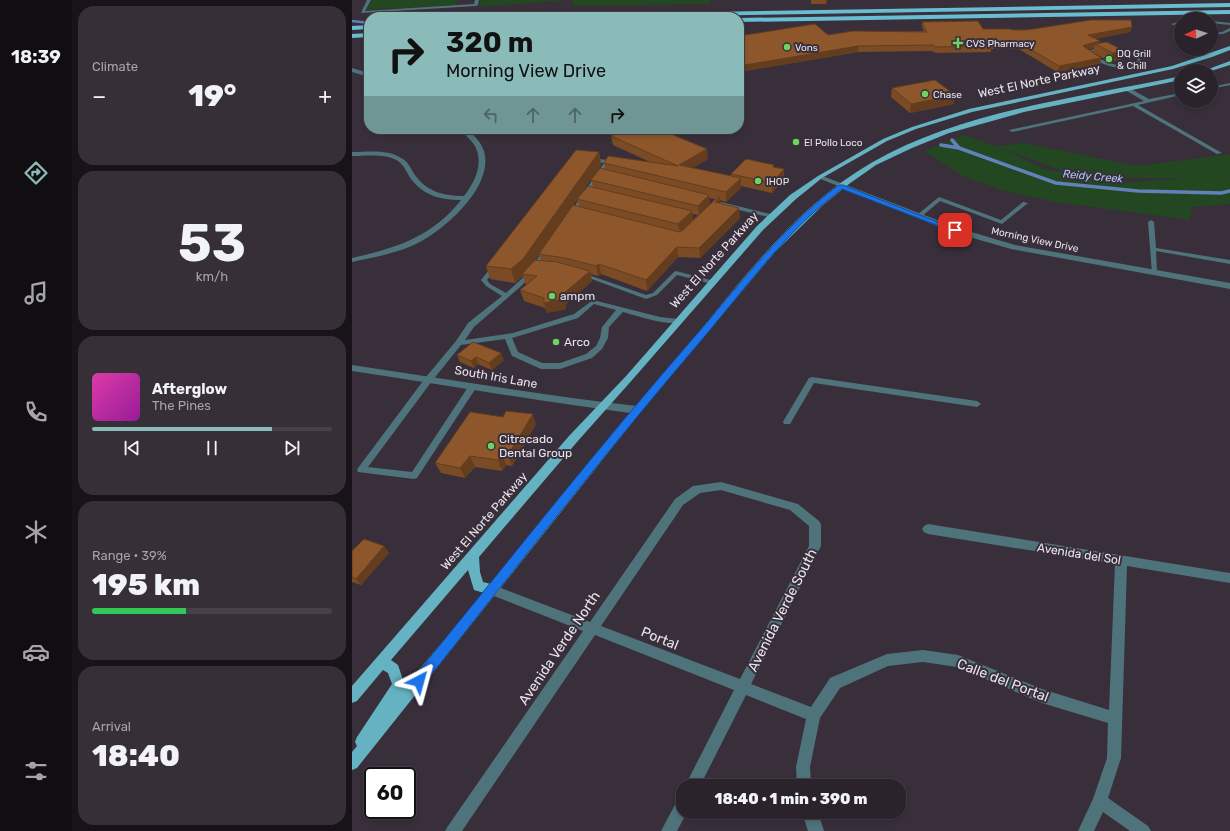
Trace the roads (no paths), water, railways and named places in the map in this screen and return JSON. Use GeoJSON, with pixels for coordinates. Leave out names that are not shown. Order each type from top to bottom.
{"type":"FeatureCollection","features":[{"type":"Feature","properties":{"kind":"highway"},"geometry":{"type":"LineString","coordinates":[[744,13],[1230,4]]}},
{"type":"Feature","properties":{"kind":"highway"},"geometry":{"type":"LineString","coordinates":[[744,21],[1230,12]]}},
{"type":"Feature","properties":{"kind":"highway"},"geometry":{"type":"LineString","coordinates":[[352,28],[364,27]]}},
{"type":"Feature","properties":{"kind":"highway"},"geometry":{"type":"LineString","coordinates":[[352,36],[364,35]]}},
{"type":"Feature","properties":{"kind":"main road","name":"West El Norte Parkway"},"geometry":{"type":"LineString","coordinates":[[352,696],[473,555],[712,282],[772,216],[793,197],[820,177],[884,140],[943,118],[992,105],[1174,67],[1230,48]]}},
{"type":"Feature","properties":{"kind":"main road"},"geometry":{"type":"LineString","coordinates":[[1218,67],[1230,63]]}},
{"type":"Feature","properties":{"kind":"main road"},"geometry":{"type":"LineString","coordinates":[[352,763],[637,410],[810,211],[841,186],[876,164],[910,146],[958,128],[1021,111],[1174,79]]}},
{"type":"Feature","properties":{"kind":"main road"},"geometry":{"type":"LineString","coordinates":[[473,555],[478,586],[493,590]]}},
{"type":"Feature","properties":{"kind":"main road"},"geometry":{"type":"LineString","coordinates":[[352,757],[399,685],[393,669],[382,661]]}},
{"type":"Feature","properties":{"kind":"street"},"geometry":{"type":"LineString","coordinates":[[352,70],[364,73]]}},
{"type":"Feature","properties":{"kind":"street"},"geometry":{"type":"LineString","coordinates":[[352,260],[396,250],[430,234],[442,224],[467,198],[480,178],[482,157],[474,139],[468,134]]}},
{"type":"Feature","properties":{"kind":"street"},"geometry":{"type":"LineString","coordinates":[[352,154],[387,155],[402,160],[420,187],[428,192],[452,198],[467,198]]}},
{"type":"Feature","properties":{"kind":"street","name":"Morning View Drive"},"geometry":{"type":"LineString","coordinates":[[820,177],[955,230],[1014,247],[1230,286]]}},
{"type":"Feature","properties":{"kind":"street","name":"South Iris Lane"},"geometry":{"type":"LineString","coordinates":[[352,368],[514,392],[547,400],[604,405],[637,410]]}},
{"type":"Feature","properties":{"kind":"street","name":"Avenida Verde South"},"geometry":{"type":"LineString","coordinates":[[696,779],[815,546],[815,524],[794,507],[721,486],[697,489]]}},
{"type":"Feature","properties":{"kind":"street","name":"Avenida Verde North"},"geometry":{"type":"LineString","coordinates":[[453,831],[679,502],[697,489]]}},
{"type":"Feature","properties":{"kind":"street","name":"Avenida del Sol"},"geometry":{"type":"LineString","coordinates":[[928,529],[1230,578]]}},
{"type":"Feature","properties":{"kind":"street"},"geometry":{"type":"LineString","coordinates":[[1086,831],[1100,801],[1114,758],[1120,561]]}},
{"type":"Feature","properties":{"kind":"street","name":"Portal"},"geometry":{"type":"LineString","coordinates":[[493,590],[814,715]]}},
{"type":"Feature","properties":{"kind":"street","name":"Calle del Portal"},"geometry":{"type":"LineString","coordinates":[[804,779],[803,767],[814,715],[835,683],[887,660],[923,656],[958,661],[1042,696],[1116,719]]}},
{"type":"Feature","properties":{"kind":"street"},"geometry":{"type":"LineString","coordinates":[[1100,801],[1143,831]]}},
{"type":"Feature","properties":{"kind":"street"},"geometry":{"type":"LineString","coordinates":[[669,831],[676,818]]}},
{"type":"Feature","properties":{"kind":"street"},"geometry":{"type":"LineString","coordinates":[[812,819],[816,831]]}},
{"type":"Feature","properties":{"kind":"lane"},"geometry":{"type":"LineString","coordinates":[[369,0],[362,12],[476,5],[477,0]]}},
{"type":"Feature","properties":{"kind":"lane"},"geometry":{"type":"LineString","coordinates":[[1218,23],[1230,24]]}},
{"type":"Feature","properties":{"kind":"lane"},"geometry":{"type":"LineString","coordinates":[[1218,33],[1230,29]]}},
{"type":"Feature","properties":{"kind":"lane"},"geometry":{"type":"LineString","coordinates":[[1107,48],[1085,52],[1113,68],[1136,65],[1142,62],[1139,59]]}},
{"type":"Feature","properties":{"kind":"lane"},"geometry":{"type":"LineString","coordinates":[[1218,87],[1230,84]]}},
{"type":"Feature","properties":{"kind":"lane"},"geometry":{"type":"LineString","coordinates":[[1128,89],[1148,101]]}},
{"type":"Feature","properties":{"kind":"lane"},"geometry":{"type":"LineString","coordinates":[[1012,130],[1174,95]]}},
{"type":"Feature","properties":{"kind":"lane"},"geometry":{"type":"LineString","coordinates":[[1134,104],[1219,153]]}},
{"type":"Feature","properties":{"kind":"lane"},"geometry":{"type":"LineString","coordinates":[[570,217],[608,162],[582,160]]}},
{"type":"Feature","properties":{"kind":"lane"},"geometry":{"type":"LineString","coordinates":[[600,174],[608,176]]}},
{"type":"Feature","properties":{"kind":"lane"},"geometry":{"type":"LineString","coordinates":[[588,192],[595,194]]}},
{"type":"Feature","properties":{"kind":"lane"},"geometry":{"type":"LineString","coordinates":[[919,216],[939,199],[1002,222],[1025,203]]}},
{"type":"Feature","properties":{"kind":"lane"},"geometry":{"type":"LineString","coordinates":[[710,201],[772,216]]}},
{"type":"Feature","properties":{"kind":"lane"},"geometry":{"type":"LineString","coordinates":[[708,211],[717,202]]}},
{"type":"Feature","properties":{"kind":"lane"},"geometry":{"type":"LineString","coordinates":[[574,211],[582,213]]}},
{"type":"Feature","properties":{"kind":"lane"},"geometry":{"type":"LineString","coordinates":[[1151,222],[1154,272]]}},
{"type":"Feature","properties":{"kind":"lane"},"geometry":{"type":"LineString","coordinates":[[473,386],[414,476],[361,470],[429,379],[459,343],[471,325],[538,267],[552,241]]}},
{"type":"Feature","properties":{"kind":"lane"},"geometry":{"type":"LineString","coordinates":[[1153,249],[1230,262]]}},
{"type":"Feature","properties":{"kind":"lane"},"geometry":{"type":"LineString","coordinates":[[498,262],[484,280],[488,286],[506,296]]}},
{"type":"Feature","properties":{"kind":"lane"},"geometry":{"type":"LineString","coordinates":[[574,272],[646,297],[655,294],[676,273],[712,282]]}},
{"type":"Feature","properties":{"kind":"lane"},"geometry":{"type":"LineString","coordinates":[[459,343],[508,336],[576,316],[593,302],[660,319],[678,321]]}},
{"type":"Feature","properties":{"kind":"lane"},"geometry":{"type":"LineString","coordinates":[[508,336],[515,354],[541,366],[560,366],[589,356],[599,347],[604,338],[606,328],[620,309]]}},
{"type":"Feature","properties":{"kind":"lane"},"geometry":{"type":"LineString","coordinates":[[787,422],[812,380],[977,404]]}},
{"type":"Feature","properties":{"kind":"waterway","name":"Reidy Creek"},"geometry":{"type":"LineString","coordinates":[[352,21],[364,22]]}},
{"type":"Feature","properties":{"kind":"waterway","name":"Reidy Creek"},"geometry":{"type":"LineString","coordinates":[[952,140],[959,148]]}},
{"type":"Feature","properties":{"kind":"waterway","name":"Reidy Creek"},"geometry":{"type":"LineString","coordinates":[[941,145],[959,148]]}},
{"type":"Feature","properties":{"kind":"waterway","name":"Reidy Creek"},"geometry":{"type":"LineString","coordinates":[[959,148],[1056,183],[1138,191],[1221,193],[1230,191]]}},
{"type":"Feature","properties":{"kind":"place","name":"CVS Pharmacy"},"geometry":{"type":"Point","coordinates":[958,43]}},
{"type":"Feature","properties":{"kind":"place","name":"Vons"},"geometry":{"type":"Point","coordinates":[787,47]}},
{"type":"Feature","properties":{"kind":"place","name":"DQ Grill & Chill"},"geometry":{"type":"Point","coordinates":[1109,59]}},
{"type":"Feature","properties":{"kind":"place","name":"Chase"},"geometry":{"type":"Point","coordinates":[925,94]}},
{"type":"Feature","properties":{"kind":"place","name":"El Pollo Loco"},"geometry":{"type":"Point","coordinates":[796,142]}},
{"type":"Feature","properties":{"kind":"place","name":"IHOP"},"geometry":{"type":"Point","coordinates":[758,181]}},
{"type":"Feature","properties":{"kind":"place","name":"ampm"},"geometry":{"type":"Point","coordinates":[552,296]}},
{"type":"Feature","properties":{"kind":"place","name":"Arco"},"geometry":{"type":"Point","coordinates":[556,342]}},
{"type":"Feature","properties":{"kind":"place","name":"Citracado Dental Group"},"geometry":{"type":"Point","coordinates":[491,446]}}]}
